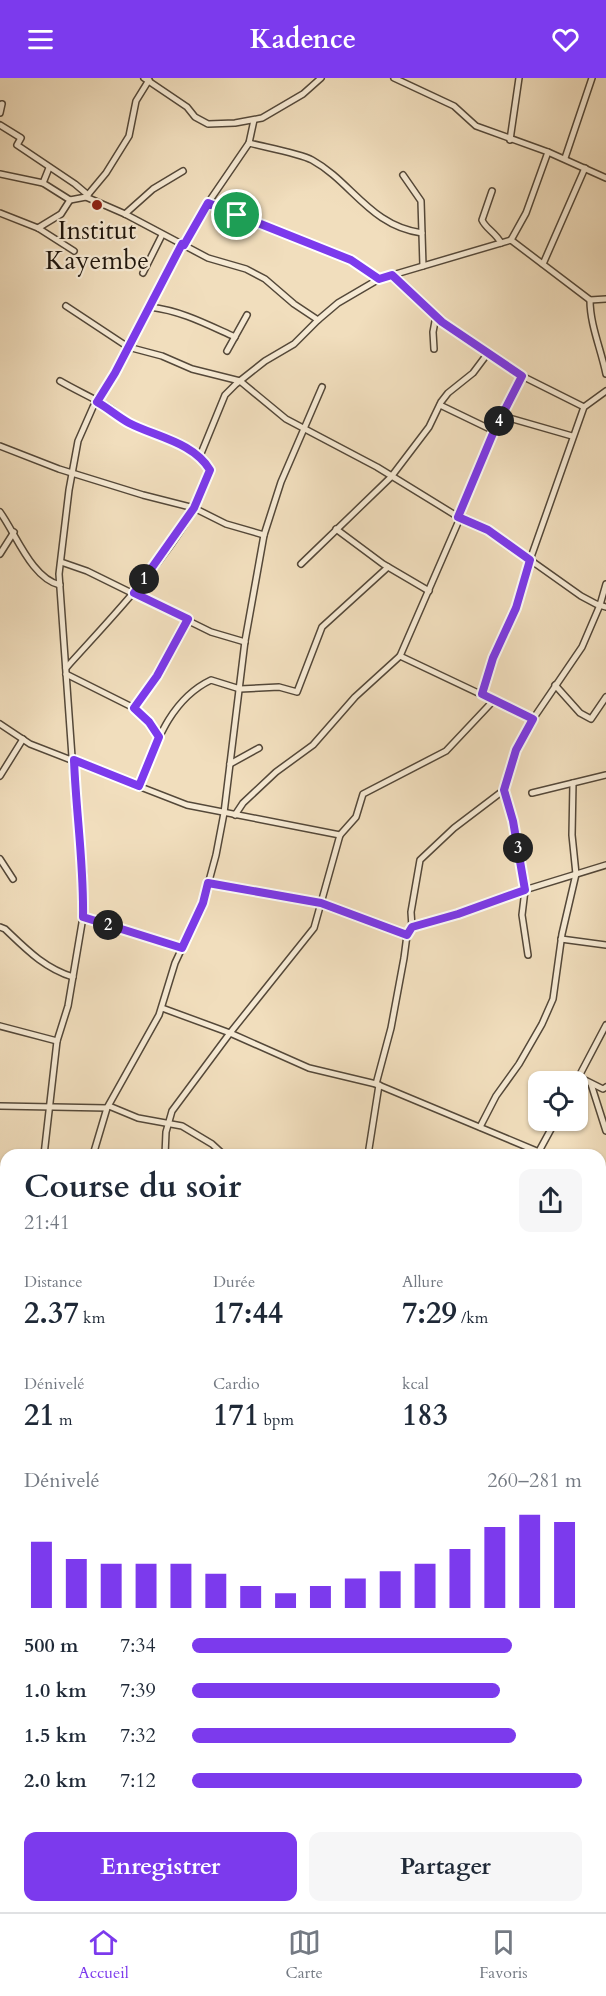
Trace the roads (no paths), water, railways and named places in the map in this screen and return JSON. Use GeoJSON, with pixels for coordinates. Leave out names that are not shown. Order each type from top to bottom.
{"type":"FeatureCollection","features":[{"type":"Feature","properties":{"kind":"street"},"geometry":{"type":"LineString","coordinates":[[38,228],[61,214],[70,200],[87,196],[106,173],[129,136],[136,101],[147,79],[187,107],[195,117],[208,124],[235,123],[262,118],[303,94],[321,78]]}},
{"type":"Feature","properties":{"kind":"street"},"geometry":{"type":"LineString","coordinates":[[394,78],[418,91],[444,100],[477,126],[510,140],[565,158],[606,178]]}},
{"type":"Feature","properties":{"kind":"street"},"geometry":{"type":"LineString","coordinates":[[510,140],[519,78]]}},
{"type":"Feature","properties":{"kind":"street"},"geometry":{"type":"LineString","coordinates":[[565,158],[592,78]]}},
{"type":"Feature","properties":{"kind":"street"},"geometry":{"type":"LineString","coordinates":[[0,113],[2,104]]}},
{"type":"Feature","properties":{"kind":"street"},"geometry":{"type":"LineString","coordinates":[[45,1149],[57,1041],[68,1006],[83,917],[84,877],[76,813],[60,585],[69,490],[74,473],[78,441],[183,244],[249,143],[254,120]]}},
{"type":"Feature","properties":{"kind":"street"},"geometry":{"type":"LineString","coordinates":[[0,125],[21,138],[16,145],[75,184],[87,196],[208,258],[246,269],[265,279],[294,304],[318,320]]}},
{"type":"Feature","properties":{"kind":"street"},"geometry":{"type":"LineString","coordinates":[[249,143],[311,159],[384,220],[406,231],[422,233]]}},
{"type":"Feature","properties":{"kind":"street"},"geometry":{"type":"LineString","coordinates":[[200,456],[225,395],[265,361],[294,344],[338,303],[379,279],[511,240],[530,205],[548,152]]}},
{"type":"Feature","properties":{"kind":"street"},"geometry":{"type":"LineString","coordinates":[[43,183],[49,168]]}},
{"type":"Feature","properties":{"kind":"street"},"geometry":{"type":"LineString","coordinates":[[543,264],[585,168]]}},
{"type":"Feature","properties":{"kind":"street"},"geometry":{"type":"LineString","coordinates":[[125,214],[153,189],[183,171]]}},
{"type":"Feature","properties":{"kind":"street"},"geometry":{"type":"LineString","coordinates":[[0,174],[43,183],[70,200]]}},
{"type":"Feature","properties":{"kind":"street"},"geometry":{"type":"LineString","coordinates":[[403,175],[421,201],[423,266]]}},
{"type":"Feature","properties":{"kind":"street"},"geometry":{"type":"LineString","coordinates":[[492,192],[482,220],[484,225],[495,232],[501,243]]}},
{"type":"Feature","properties":{"kind":"street"},"geometry":{"type":"LineString","coordinates":[[208,203],[351,260],[379,279]]}},
{"type":"Feature","properties":{"kind":"street"},"geometry":{"type":"LineString","coordinates":[[0,213],[38,228],[74,251]]}},
{"type":"Feature","properties":{"kind":"street"},"geometry":{"type":"LineString","coordinates":[[143,273],[162,235]]}},
{"type":"Feature","properties":{"kind":"street"},"geometry":{"type":"LineString","coordinates":[[511,240],[590,300],[606,299]]}},
{"type":"Feature","properties":{"kind":"street"},"geometry":{"type":"LineString","coordinates":[[392,275],[436,316],[488,353],[522,376],[584,406]]}},
{"type":"Feature","properties":{"kind":"street"},"geometry":{"type":"LineString","coordinates":[[590,300],[590,318],[601,348],[606,374]]}},
{"type":"Feature","properties":{"kind":"street"},"geometry":{"type":"LineString","coordinates":[[66,306],[128,347],[162,356],[192,369],[240,381],[286,419],[459,517],[488,530],[581,596],[603,606]]}},
{"type":"Feature","properties":{"kind":"street"},"geometry":{"type":"LineString","coordinates":[[150,307],[196,318],[202,323],[235,337]]}},
{"type":"Feature","properties":{"kind":"street"},"geometry":{"type":"LineString","coordinates":[[228,351],[247,315]]}},
{"type":"Feature","properties":{"kind":"street"},"geometry":{"type":"LineString","coordinates":[[434,350],[433,332],[436,316]]}},
{"type":"Feature","properties":{"kind":"street"},"geometry":{"type":"LineString","coordinates":[[301,564],[391,477],[429,426],[448,393],[473,373],[488,353]]}},
{"type":"Feature","properties":{"kind":"street"},"geometry":{"type":"LineString","coordinates":[[235,815],[243,803],[276,772],[313,745],[355,697],[400,656],[494,431],[522,376]]}},
{"type":"Feature","properties":{"kind":"street"},"geometry":{"type":"LineString","coordinates":[[60,381],[111,409],[128,422],[147,432],[156,433],[200,456],[210,470],[194,508],[134,593],[66,671]]}},
{"type":"Feature","properties":{"kind":"street"},"geometry":{"type":"LineString","coordinates":[[95,1149],[108,1107],[162,1008],[175,963],[203,903],[224,813],[245,642],[264,535],[281,482],[322,387]]}},
{"type":"Feature","properties":{"kind":"street"},"geometry":{"type":"LineString","coordinates":[[482,694],[493,658],[516,608],[530,560],[584,406],[606,391]]}},
{"type":"Feature","properties":{"kind":"street"},"geometry":{"type":"LineString","coordinates":[[440,405],[494,431]]}},
{"type":"Feature","properties":{"kind":"street"},"geometry":{"type":"LineString","coordinates":[[502,416],[572,436]]}},
{"type":"Feature","properties":{"kind":"street"},"geometry":{"type":"LineString","coordinates":[[0,446],[142,495],[194,508],[226,524],[264,535]]}},
{"type":"Feature","properties":{"kind":"street"},"geometry":{"type":"LineString","coordinates":[[0,512],[34,569],[53,584],[60,585]]}},
{"type":"Feature","properties":{"kind":"street"},"geometry":{"type":"LineString","coordinates":[[336,529],[388,567],[429,591]]}},
{"type":"Feature","properties":{"kind":"street"},"geometry":{"type":"LineString","coordinates":[[0,554],[14,532]]}},
{"type":"Feature","properties":{"kind":"street"},"geometry":{"type":"LineString","coordinates":[[61,562],[87,571],[211,632],[245,642]]}},
{"type":"Feature","properties":{"kind":"street"},"geometry":{"type":"LineString","coordinates":[[139,786],[159,737],[172,713],[197,686],[211,680],[240,689],[279,687],[297,692],[322,627],[388,567]]}},
{"type":"Feature","properties":{"kind":"street"},"geometry":{"type":"LineString","coordinates":[[528,955],[522,915],[525,890],[513,821],[504,790],[516,750],[533,719],[582,647],[603,606],[606,584]]}},
{"type":"Feature","properties":{"kind":"street"},"geometry":{"type":"LineString","coordinates":[[134,708],[157,676],[188,619]]}},
{"type":"Feature","properties":{"kind":"street"},"geometry":{"type":"LineString","coordinates":[[400,656],[533,719]]}},
{"type":"Feature","properties":{"kind":"street"},"geometry":{"type":"LineString","coordinates":[[66,671],[134,708],[149,722],[159,737]]}},
{"type":"Feature","properties":{"kind":"street"},"geometry":{"type":"LineString","coordinates":[[555,685],[580,714],[591,719],[606,698]]}},
{"type":"Feature","properties":{"kind":"street"},"geometry":{"type":"LineString","coordinates":[[166,1149],[172,1111],[230,1033],[314,928],[340,835],[356,817],[363,794],[446,751],[494,700]]}},
{"type":"Feature","properties":{"kind":"street"},"geometry":{"type":"LineString","coordinates":[[0,724],[23,739],[187,805],[340,835]]}},
{"type":"Feature","properties":{"kind":"street"},"geometry":{"type":"LineString","coordinates":[[0,776],[23,739]]}},
{"type":"Feature","properties":{"kind":"street"},"geometry":{"type":"LineString","coordinates":[[230,764],[259,748]]}},
{"type":"Feature","properties":{"kind":"street"},"geometry":{"type":"LineString","coordinates":[[532,793],[606,775]]}},
{"type":"Feature","properties":{"kind":"street"},"geometry":{"type":"LineString","coordinates":[[480,1127],[496,1096],[525,1054],[553,999],[561,939],[576,874],[572,835],[573,783]]}},
{"type":"Feature","properties":{"kind":"street"},"geometry":{"type":"LineString","coordinates":[[369,1149],[377,1085],[391,1028],[407,935],[412,927],[411,912],[420,860],[454,828],[504,790]]}},
{"type":"Feature","properties":{"kind":"street"},"geometry":{"type":"LineString","coordinates":[[0,859],[13,879]]}},
{"type":"Feature","properties":{"kind":"street"},"geometry":{"type":"LineString","coordinates":[[412,927],[606,865]]}},
{"type":"Feature","properties":{"kind":"street"},"geometry":{"type":"LineString","coordinates":[[208,883],[321,903],[407,935]]}},
{"type":"Feature","properties":{"kind":"street"},"geometry":{"type":"LineString","coordinates":[[83,917],[182,948]]}},
{"type":"Feature","properties":{"kind":"street"},"geometry":{"type":"LineString","coordinates":[[0,927],[5,928],[34,957],[57,972],[73,977]]}},
{"type":"Feature","properties":{"kind":"street"},"geometry":{"type":"LineString","coordinates":[[561,939],[606,945]]}},
{"type":"Feature","properties":{"kind":"street"},"geometry":{"type":"LineString","coordinates":[[162,1008],[230,1033],[309,1068],[377,1085],[529,1149]]}},
{"type":"Feature","properties":{"kind":"street"},"geometry":{"type":"LineString","coordinates":[[582,1071],[606,1025]]}},
{"type":"Feature","properties":{"kind":"street"},"geometry":{"type":"LineString","coordinates":[[0,1026],[57,1041]]}},
{"type":"Feature","properties":{"kind":"street"},"geometry":{"type":"LineString","coordinates":[[588,1083],[603,1089],[606,1087]]}},
{"type":"Feature","properties":{"kind":"street"},"geometry":{"type":"LineString","coordinates":[[591,1084],[606,1131]]}},
{"type":"Feature","properties":{"kind":"street"},"geometry":{"type":"LineString","coordinates":[[0,1106],[50,1109],[108,1107],[138,1118],[182,1126],[217,1149]]}},
{"type":"Feature","properties":{"kind":"street"},"geometry":{"type":"LineString","coordinates":[[540,1149],[550,1131]]}},
{"type":"Feature","properties":{"kind":"place","name":"Institut Kayembe"},"geometry":{"type":"Point","coordinates":[97,205]}}]}
